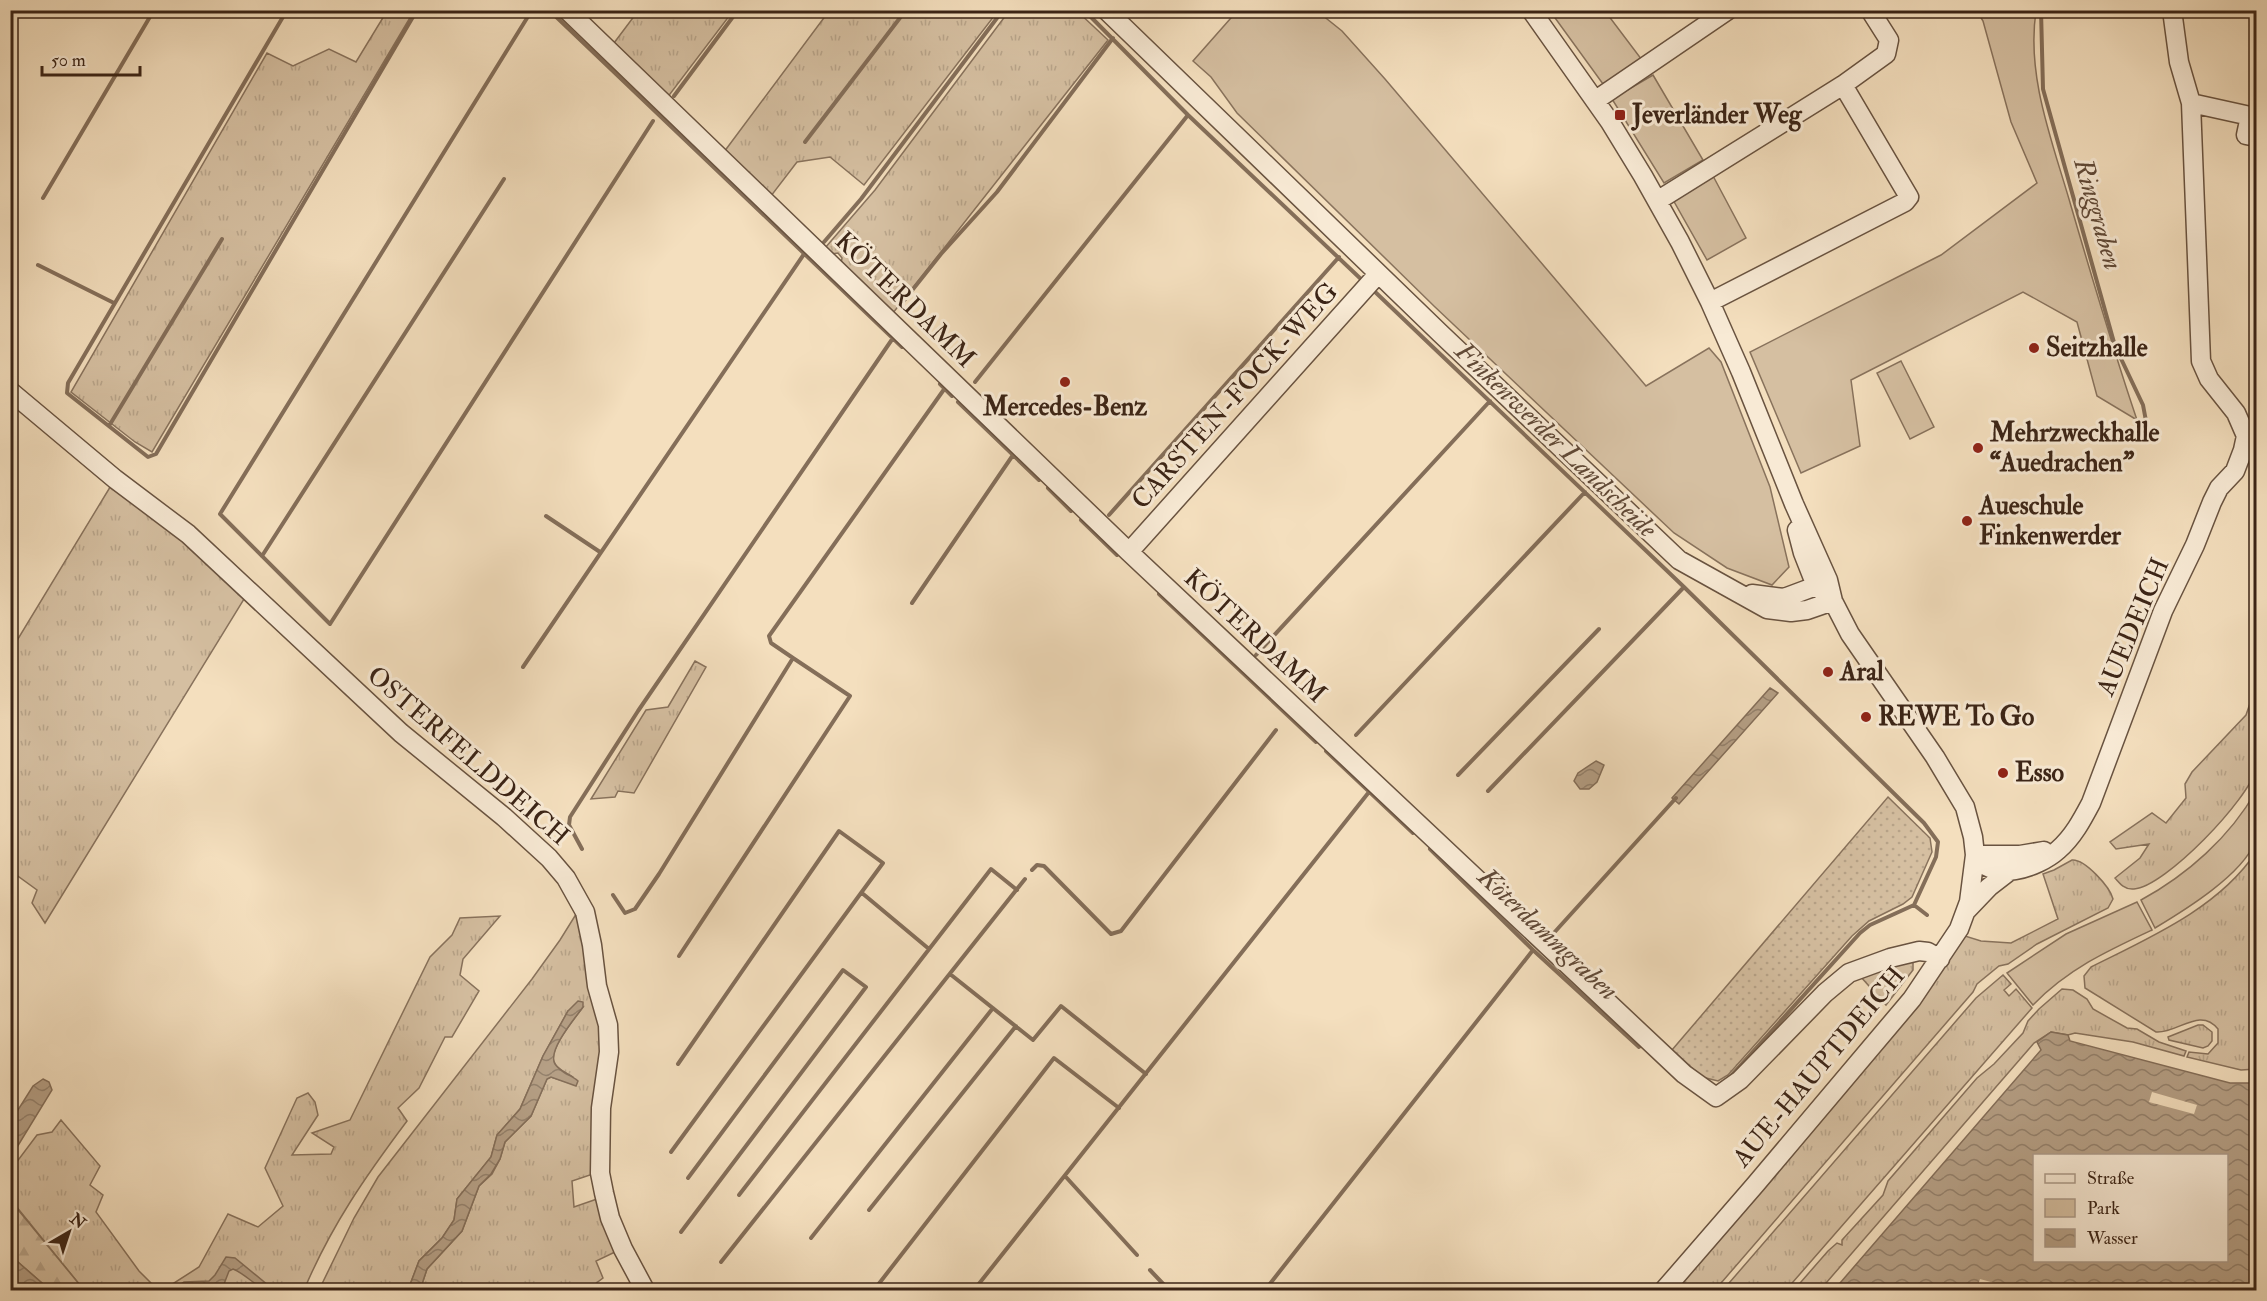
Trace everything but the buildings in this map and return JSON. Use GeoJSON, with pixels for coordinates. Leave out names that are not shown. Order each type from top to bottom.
{"type":"FeatureCollection","features":[{"type":"Feature","properties":{"kind":"street","name":"KÖTERDAMM"},"geometry":{"type":"LineString","coordinates":[[567,10],[1129,552],[1684,1074],[1716,1097],[1740,1080],[1819,998],[1849,973],[1890,958],[1919,951],[1928,952],[1940,958]]}},
{"type":"Feature","properties":{"kind":"street"},"geometry":{"type":"LineString","coordinates":[[1106,10],[1371,282],[1679,560],[1752,603],[1767,609],[1780,612],[1808,610],[1833,601]]}},
{"type":"Feature","properties":{"kind":"street"},"geometry":{"type":"LineString","coordinates":[[1531,10],[1596,100],[1657,201],[1710,302],[1828,580],[1833,601]]}},
{"type":"Feature","properties":{"kind":"street"},"geometry":{"type":"LineString","coordinates":[[1596,100],[1728,10]]}},
{"type":"Feature","properties":{"kind":"street"},"geometry":{"type":"LineString","coordinates":[[1657,201],[1843,85],[1887,54],[1889,40],[1870,10]]}},
{"type":"Feature","properties":{"kind":"street","name":"AUEDEICH"},"geometry":{"type":"LineString","coordinates":[[1974,855],[1978,862],[1989,870],[2002,872],[2050,856],[2069,839],[2091,803],[2163,611],[2195,545],[2212,502],[2219,488],[2235,471],[2251,437],[2236,413],[2209,379],[2201,361],[2191,103],[2179,62],[2172,10]]}},
{"type":"Feature","properties":{"kind":"street"},"geometry":{"type":"LineString","coordinates":[[1710,302],[1894,207],[1909,197],[1843,85]]}},
{"type":"Feature","properties":{"kind":"street"},"geometry":{"type":"LineString","coordinates":[[2191,103],[2250,116],[2246,135],[2256,137]]}},
{"type":"Feature","properties":{"kind":"street","name":"CARSTEN-FOCK-WEG"},"geometry":{"type":"LineString","coordinates":[[1129,552],[1371,282]]}},
{"type":"Feature","properties":{"kind":"street","name":"OSTERFELDDEICH"},"geometry":{"type":"LineString","coordinates":[[10,391],[115,479],[188,534],[401,734],[504,817],[549,858],[566,878],[585,912],[597,986],[608,1025],[609,1052],[601,1108],[600,1173],[610,1218],[623,1250],[645,1290]]}},
{"type":"Feature","properties":{"kind":"street"},"geometry":{"type":"LineString","coordinates":[[1794,504],[1797,532],[1803,554],[1816,586],[1833,601]]}},
{"type":"Feature","properties":{"kind":"street"},"geometry":{"type":"LineString","coordinates":[[1728,588],[1759,596],[1784,598],[1816,586]]}},
{"type":"Feature","properties":{"kind":"street","name":"AUE-HAUPTDEICH"},"geometry":{"type":"LineString","coordinates":[[1664,1290],[1890,1026],[1959,929],[1971,892],[1973,837],[1965,807],[1935,757],[1850,634],[1833,601]]}},
{"type":"Feature","properties":{"kind":"street"},"geometry":{"type":"LineString","coordinates":[[1974,855],[2033,853],[2054,848],[2069,839]]}},
{"type":"Feature","properties":{"kind":"street","name":"AUEDEICH"},"geometry":{"type":"LineString","coordinates":[[1966,911],[1989,887],[2012,870]]}},
{"type":"Feature","properties":{"kind":"green space"},"geometry":{"type":"Polygon","coordinates":[[[1238,10],[1317,11],[1342,31],[1646,386],[1709,348],[1721,362],[1770,487],[1789,567],[1772,585],[1727,568],[1674,533],[1435,307],[1237,113],[1211,77],[1193,61],[1238,10]]]}},
{"type":"Feature","properties":{"kind":"green space"},"geometry":{"type":"Polygon","coordinates":[[[387,11],[414,11],[152,452],[135,442],[71,392],[267,53],[293,66],[329,49],[356,62],[387,11]]]}},
{"type":"Feature","properties":{"kind":"green space"},"geometry":{"type":"Polygon","coordinates":[[[638,11],[733,11],[667,98],[611,47],[638,11]]]}},
{"type":"Feature","properties":{"kind":"green space"},"geometry":{"type":"Polygon","coordinates":[[[829,11],[998,11],[864,185],[830,157],[797,162],[771,196],[724,152],[829,11]]]}},
{"type":"Feature","properties":{"kind":"green space"},"geometry":{"type":"Polygon","coordinates":[[[1009,11],[1077,11],[1108,40],[893,313],[841,264],[842,258],[838,253],[831,254],[825,248],[875,190],[1009,11]]]}},
{"type":"Feature","properties":{"kind":"green space"},"geometry":{"type":"Polygon","coordinates":[[[1550,11],[1605,11],[1642,60],[1603,84],[1550,11]]]}},
{"type":"Feature","properties":{"kind":"green space"},"geometry":{"type":"Polygon","coordinates":[[[1977,11],[2036,11],[2035,60],[2043,110],[2137,420],[2097,396],[2077,322],[2023,292],[1851,380],[1860,446],[1801,473],[1750,352],[1941,255],[2037,183],[2011,122],[1983,21],[1977,11]]]}},
{"type":"Feature","properties":{"kind":"green space"},"geometry":{"type":"Polygon","coordinates":[[[1653,75],[1703,160],[1664,183],[1612,99],[1653,75]]]}},
{"type":"Feature","properties":{"kind":"green space"},"geometry":{"type":"Polygon","coordinates":[[[1712,174],[1746,238],[1707,260],[1672,198],[1712,174]]]}},
{"type":"Feature","properties":{"kind":"green space"},"geometry":{"type":"Polygon","coordinates":[[[1901,361],[1934,427],[1910,439],[1877,373],[1901,361]]]}},
{"type":"Feature","properties":{"kind":"green space"},"geometry":{"type":"Polygon","coordinates":[[[115,479],[249,591],[45,923],[32,903],[37,890],[11,871],[10,652],[115,479]]]}},
{"type":"Feature","properties":{"kind":"green space"},"geometry":{"type":"Polygon","coordinates":[[[695,661],[706,667],[634,793],[618,791],[615,797],[591,799],[646,710],[668,707],[695,661]]]}},
{"type":"Feature","properties":{"kind":"green space"},"geometry":{"type":"Polygon","coordinates":[[[2256,686],[2257,763],[2250,783],[2204,840],[2165,874],[2134,889],[2123,886],[2115,878],[2140,858],[2149,844],[2116,849],[2110,842],[2152,813],[2166,823],[2186,798],[2185,784],[2192,772],[2246,715],[2256,686]]]}},
{"type":"Feature","properties":{"kind":"green space"},"geometry":{"type":"Polygon","coordinates":[[[2256,791],[2257,831],[2255,842],[2248,854],[2226,879],[2211,891],[2155,928],[2141,900],[2175,879],[2206,853],[2234,824],[2256,791]]]}},
{"type":"Feature","properties":{"kind":"green space"},"geometry":{"type":"Polygon","coordinates":[[[1888,797],[1930,838],[1932,852],[1912,897],[1869,921],[1852,936],[1728,1075],[1718,1081],[1702,1077],[1672,1050],[1888,797]]]}},
{"type":"Feature","properties":{"kind":"green space"},"geometry":{"type":"Polygon","coordinates":[[[2256,852],[2256,1069],[2241,1070],[2187,1057],[2189,1052],[2208,1054],[2218,1043],[2218,1029],[2211,1023],[2196,1020],[2164,1032],[2156,1032],[2085,988],[2084,976],[2091,967],[2159,933],[2203,905],[2241,872],[2256,852]]]}},
{"type":"Feature","properties":{"kind":"green space"},"geometry":{"type":"Polygon","coordinates":[[[2072,860],[2090,869],[2107,888],[2113,899],[2108,908],[2037,944],[2008,964],[1999,966],[1977,984],[1973,992],[1715,1290],[1673,1290],[1962,935],[1981,941],[2011,943],[2058,919],[2043,874],[2072,860]]]}},
{"type":"Feature","properties":{"kind":"green space"},"geometry":{"type":"Polygon","coordinates":[[[2137,902],[2152,930],[2104,953],[2074,971],[2033,1005],[2007,973],[2066,934],[2137,902]]]}},
{"type":"Feature","properties":{"kind":"green space"},"geometry":{"type":"Polygon","coordinates":[[[578,911],[603,1035],[593,1174],[572,1181],[574,1207],[597,1199],[617,1251],[596,1261],[603,1278],[587,1290],[420,1290],[427,1269],[462,1231],[479,1186],[492,1174],[505,1142],[531,1116],[547,1079],[551,1077],[576,1085],[573,1077],[555,1065],[553,1057],[559,1042],[583,1007],[568,1011],[543,1056],[520,1109],[497,1135],[491,1157],[457,1199],[454,1220],[442,1238],[419,1261],[408,1290],[319,1290],[354,1218],[378,1177],[532,979],[578,911]]]}},
{"type":"Feature","properties":{"kind":"green space"},"geometry":{"type":"Polygon","coordinates":[[[500,916],[463,959],[460,975],[479,991],[452,1037],[445,1037],[419,1088],[398,1108],[407,1121],[337,1223],[304,1290],[251,1288],[247,1290],[163,1290],[199,1267],[228,1214],[258,1227],[283,1206],[265,1168],[297,1098],[308,1093],[315,1102],[318,1115],[292,1155],[331,1154],[334,1147],[312,1133],[350,1120],[430,957],[452,935],[460,918],[500,916]]]}},
{"type":"Feature","properties":{"kind":"green space"},"geometry":{"type":"Polygon","coordinates":[[[1910,960],[1913,963],[1913,970],[1886,1005],[1861,977],[1910,960]]]}},
{"type":"Feature","properties":{"kind":"green space"},"geometry":{"type":"Polygon","coordinates":[[[2003,975],[2011,984],[2004,990],[2009,996],[2016,989],[2032,1008],[1786,1290],[1723,1290],[1976,998],[2003,975]]]}},
{"type":"Feature","properties":{"kind":"green space"},"geometry":{"type":"Polygon","coordinates":[[[2062,989],[2073,990],[2087,999],[2093,1009],[2127,1028],[2137,1029],[2159,1042],[2186,1051],[2184,1056],[2133,1042],[2075,1033],[2068,1035],[2051,1032],[2034,1043],[1820,1290],[1794,1290],[1828,1251],[1837,1243],[1842,1245],[1842,1240],[1883,1195],[1888,1181],[1977,1078],[1994,1064],[2023,1033],[2028,1021],[2062,989]]]}},
{"type":"Feature","properties":{"kind":"green space"},"geometry":{"type":"Polygon","coordinates":[[[2203,1025],[2212,1032],[2212,1041],[2208,1046],[2203,1048],[2169,1040],[2168,1037],[2203,1025]]]}},
{"type":"Feature","properties":{"kind":"green space"},"geometry":{"type":"Polygon","coordinates":[[[61,1120],[100,1166],[90,1185],[103,1195],[96,1212],[139,1271],[158,1290],[84,1290],[11,1200],[10,1167],[16,1163],[37,1135],[52,1132],[61,1120]]]}},
{"type":"Feature","properties":{"kind":"green space"},"geometry":{"type":"Polygon","coordinates":[[[10,1200],[84,1290],[50,1290],[11,1256],[10,1200]]]}},
{"type":"Feature","properties":{"kind":"water"},"geometry":{"type":"Polygon","coordinates":[[[1770,688],[1778,693],[1679,804],[1672,798],[1770,688]]]}},
{"type":"Feature","properties":{"kind":"water"},"geometry":{"type":"Polygon","coordinates":[[[1596,761],[1604,765],[1597,782],[1589,789],[1580,789],[1574,781],[1578,773],[1596,761]]]}},
{"type":"Feature","properties":{"kind":"water"},"geometry":{"type":"Polygon","coordinates":[[[578,1001],[583,1002],[583,1007],[558,1043],[554,1058],[555,1064],[560,1069],[578,1081],[576,1086],[551,1077],[547,1079],[531,1116],[505,1142],[500,1159],[491,1174],[479,1186],[462,1231],[427,1269],[420,1290],[408,1290],[419,1261],[442,1238],[454,1220],[457,1199],[491,1157],[497,1135],[520,1109],[543,1056],[568,1011],[578,1001]]]}},
{"type":"Feature","properties":{"kind":"water"},"geometry":{"type":"Polygon","coordinates":[[[2051,1032],[2068,1035],[2070,1041],[2230,1083],[2256,1083],[2256,1290],[1834,1290],[2041,1050],[2037,1042],[2051,1032]]]}},
{"type":"Feature","properties":{"kind":"water"},"geometry":{"type":"Polygon","coordinates":[[[43,1079],[49,1082],[52,1090],[11,1157],[11,1121],[33,1086],[43,1079]]]}},
{"type":"Feature","properties":{"kind":"water"},"geometry":{"type":"Polygon","coordinates":[[[11,1256],[50,1290],[11,1290],[11,1256]]]}},
{"type":"Feature","properties":{"kind":"water"},"geometry":{"type":"Polygon","coordinates":[[[226,1257],[235,1258],[274,1290],[263,1288],[233,1269],[229,1271],[224,1284],[217,1290],[172,1290],[184,1282],[209,1281],[226,1257]]]}},
{"type":"Feature","properties":{"kind":"pier"},"geometry":{"type":"Polygon","coordinates":[[[2152,1092],[2197,1105],[2194,1114],[2149,1102],[2152,1092]]]}},
{"type":"Feature","properties":{"kind":"pier"},"geometry":{"type":"Polygon","coordinates":[[[1980,1279],[2020,1290],[1977,1288],[1980,1279]]]}},
{"type":"Feature","properties":{"kind":"waterway"},"geometry":{"type":"LineString","coordinates":[[43,198],[154,10]]}},
{"type":"Feature","properties":{"kind":"waterway"},"geometry":{"type":"LineString","coordinates":[[287,10],[68,383],[67,393],[148,457],[156,454],[417,10]]}},
{"type":"Feature","properties":{"kind":"waterway"},"geometry":{"type":"LineString","coordinates":[[532,10],[220,514],[330,624],[653,121]]}},
{"type":"Feature","properties":{"kind":"waterway"},"geometry":{"type":"LineString","coordinates":[[549,10],[902,347]]}},
{"type":"Feature","properties":{"kind":"waterway"},"geometry":{"type":"LineString","coordinates":[[674,96],[738,10]]}},
{"type":"Feature","properties":{"kind":"waterway"},"geometry":{"type":"LineString","coordinates":[[805,142],[906,10]]}},
{"type":"Feature","properties":{"kind":"waterway"},"geometry":{"type":"LineString","coordinates":[[824,242],[861,199],[1003,10]]}},
{"type":"Feature","properties":{"kind":"waterway","name":"Finkenwerder Landscheide"},"geometry":{"type":"LineString","coordinates":[[1084,10],[1188,115],[1363,281]]}},
{"type":"Feature","properties":{"kind":"waterway","name":"Ringgraben"},"geometry":{"type":"LineString","coordinates":[[2041,10],[2043,89],[2115,346],[2143,405],[2146,421]]}},
{"type":"Feature","properties":{"kind":"waterway"},"geometry":{"type":"LineString","coordinates":[[902,303],[941,254],[997,192],[1113,38]]}},
{"type":"Feature","properties":{"kind":"waterway"},"geometry":{"type":"LineString","coordinates":[[975,382],[1188,115]]}},
{"type":"Feature","properties":{"kind":"waterway"},"geometry":{"type":"LineString","coordinates":[[262,556],[504,179]]}},
{"type":"Feature","properties":{"kind":"waterway"},"geometry":{"type":"LineString","coordinates":[[109,426],[222,239]]}},
{"type":"Feature","properties":{"kind":"waterway"},"geometry":{"type":"LineString","coordinates":[[523,667],[804,254]]}},
{"type":"Feature","properties":{"kind":"waterway"},"geometry":{"type":"LineString","coordinates":[[1109,515],[1339,257]]}},
{"type":"Feature","properties":{"kind":"waterway"},"geometry":{"type":"LineString","coordinates":[[38,265],[114,303]]}},
{"type":"Feature","properties":{"kind":"waterway","name":"Finkenwerder Landscheide"},"geometry":{"type":"LineString","coordinates":[[1371,288],[1684,587],[1924,823],[1938,842],[1936,857],[1914,905],[1927,915]]}},
{"type":"Feature","properties":{"kind":"waterway"},"geometry":{"type":"LineString","coordinates":[[582,849],[569,825],[570,817],[638,711],[893,338]]}},
{"type":"Feature","properties":{"kind":"waterway","name":"Köterdammgraben"},"geometry":{"type":"LineString","coordinates":[[940,384],[952,396]]}},
{"type":"Feature","properties":{"kind":"waterway"},"geometry":{"type":"LineString","coordinates":[[613,895],[625,913],[635,909],[659,874],[793,658],[771,643],[769,636],[945,388]]}},
{"type":"Feature","properties":{"kind":"waterway"},"geometry":{"type":"LineString","coordinates":[[1256,655],[1490,401]]}},
{"type":"Feature","properties":{"kind":"waterway","name":"Köterdammgraben"},"geometry":{"type":"LineString","coordinates":[[958,402],[1039,480]]}},
{"type":"Feature","properties":{"kind":"waterway"},"geometry":{"type":"LineString","coordinates":[[912,603],[1013,455]]}},
{"type":"Feature","properties":{"kind":"waterway","name":"Köterdammgraben"},"geometry":{"type":"LineString","coordinates":[[1048,488],[1071,511]]}},
{"type":"Feature","properties":{"kind":"waterway"},"geometry":{"type":"LineString","coordinates":[[1356,735],[1585,492]]}},
{"type":"Feature","properties":{"kind":"waterway"},"geometry":{"type":"LineString","coordinates":[[546,516],[600,552]]}},
{"type":"Feature","properties":{"kind":"waterway","name":"Köterdammgraben"},"geometry":{"type":"LineString","coordinates":[[1081,520],[1117,555]]}},
{"type":"Feature","properties":{"kind":"waterway"},"geometry":{"type":"LineString","coordinates":[[1488,791],[1684,587]]}},
{"type":"Feature","properties":{"kind":"waterway","name":"Köterdammgraben"},"geometry":{"type":"LineString","coordinates":[[1159,594],[1316,742]]}},
{"type":"Feature","properties":{"kind":"waterway"},"geometry":{"type":"LineString","coordinates":[[1458,775],[1599,629]]}},
{"type":"Feature","properties":{"kind":"waterway"},"geometry":{"type":"LineString","coordinates":[[679,956],[850,696],[793,658]]}},
{"type":"Feature","properties":{"kind":"waterway"},"geometry":{"type":"LineString","coordinates":[[1032,870],[1037,865],[1044,866],[1111,934],[1121,931],[1276,730]]}},
{"type":"Feature","properties":{"kind":"waterway","name":"Köterdammgraben"},"geometry":{"type":"LineString","coordinates":[[1326,751],[1413,833]]}},
{"type":"Feature","properties":{"kind":"waterway"},"geometry":{"type":"LineString","coordinates":[[974,1290],[1369,792]]}},
{"type":"Feature","properties":{"kind":"waterway"},"geometry":{"type":"LineString","coordinates":[[1552,935],[1676,798]]}},
{"type":"Feature","properties":{"kind":"waterway"},"geometry":{"type":"LineString","coordinates":[[671,1152],[883,863],[839,831],[678,1064]]}},
{"type":"Feature","properties":{"kind":"waterway","name":"Köterdammgraben"},"geometry":{"type":"LineString","coordinates":[[1430,849],[1533,950],[1639,1047]]}},
{"type":"Feature","properties":{"kind":"waterway"},"geometry":{"type":"LineString","coordinates":[[739,1195],[991,869],[1017,890]]}},
{"type":"Feature","properties":{"kind":"waterway"},"geometry":{"type":"LineString","coordinates":[[721,1262],[1025,879]]}},
{"type":"Feature","properties":{"kind":"waterway"},"geometry":{"type":"LineString","coordinates":[[862,893],[929,949]]}},
{"type":"Feature","properties":{"kind":"waterway"},"geometry":{"type":"LineString","coordinates":[[1730,1077],[1860,933],[1870,925],[1914,905]]}},
{"type":"Feature","properties":{"kind":"waterway"},"geometry":{"type":"LineString","coordinates":[[1265,1290],[1533,950]]}},
{"type":"Feature","properties":{"kind":"waterway"},"geometry":{"type":"LineString","coordinates":[[681,1232],[866,987],[843,970],[688,1178]]}},
{"type":"Feature","properties":{"kind":"waterway"},"geometry":{"type":"LineString","coordinates":[[950,974],[1033,1040],[1061,1006],[1146,1074]]}},
{"type":"Feature","properties":{"kind":"waterway"},"geometry":{"type":"LineString","coordinates":[[811,1238],[993,1008]]}},
{"type":"Feature","properties":{"kind":"waterway"},"geometry":{"type":"LineString","coordinates":[[869,1210],[1016,1026]]}},
{"type":"Feature","properties":{"kind":"waterway"},"geometry":{"type":"LineString","coordinates":[[874,1290],[1054,1058],[1119,1108]]}},
{"type":"Feature","properties":{"kind":"waterway"},"geometry":{"type":"LineString","coordinates":[[1065,1176],[1137,1255]]}},
{"type":"Feature","properties":{"kind":"waterway"},"geometry":{"type":"LineString","coordinates":[[1150,1270],[1169,1290]]}},
{"type":"Feature","properties":{"kind":"place","name":"Jeverländer Weg"},"geometry":{"type":"Point","coordinates":[1620,115]}},
{"type":"Feature","properties":{"kind":"place","name":"Seitzhalle"},"geometry":{"type":"Point","coordinates":[2034,348]}},
{"type":"Feature","properties":{"kind":"place","name":"Mercedes-Benz"},"geometry":{"type":"Point","coordinates":[1065,382]}},
{"type":"Feature","properties":{"kind":"place","name":"Mehrzweckhalle “Auedrachen”"},"geometry":{"type":"Point","coordinates":[1978,448]}},
{"type":"Feature","properties":{"kind":"place","name":"Aueschule Finkenwerder"},"geometry":{"type":"Point","coordinates":[1967,521]}},
{"type":"Feature","properties":{"kind":"place","name":"Aral"},"geometry":{"type":"Point","coordinates":[1828,672]}},
{"type":"Feature","properties":{"kind":"place","name":"REWE To Go"},"geometry":{"type":"Point","coordinates":[1866,717]}},
{"type":"Feature","properties":{"kind":"place","name":"Esso"},"geometry":{"type":"Point","coordinates":[2003,773]}}]}
